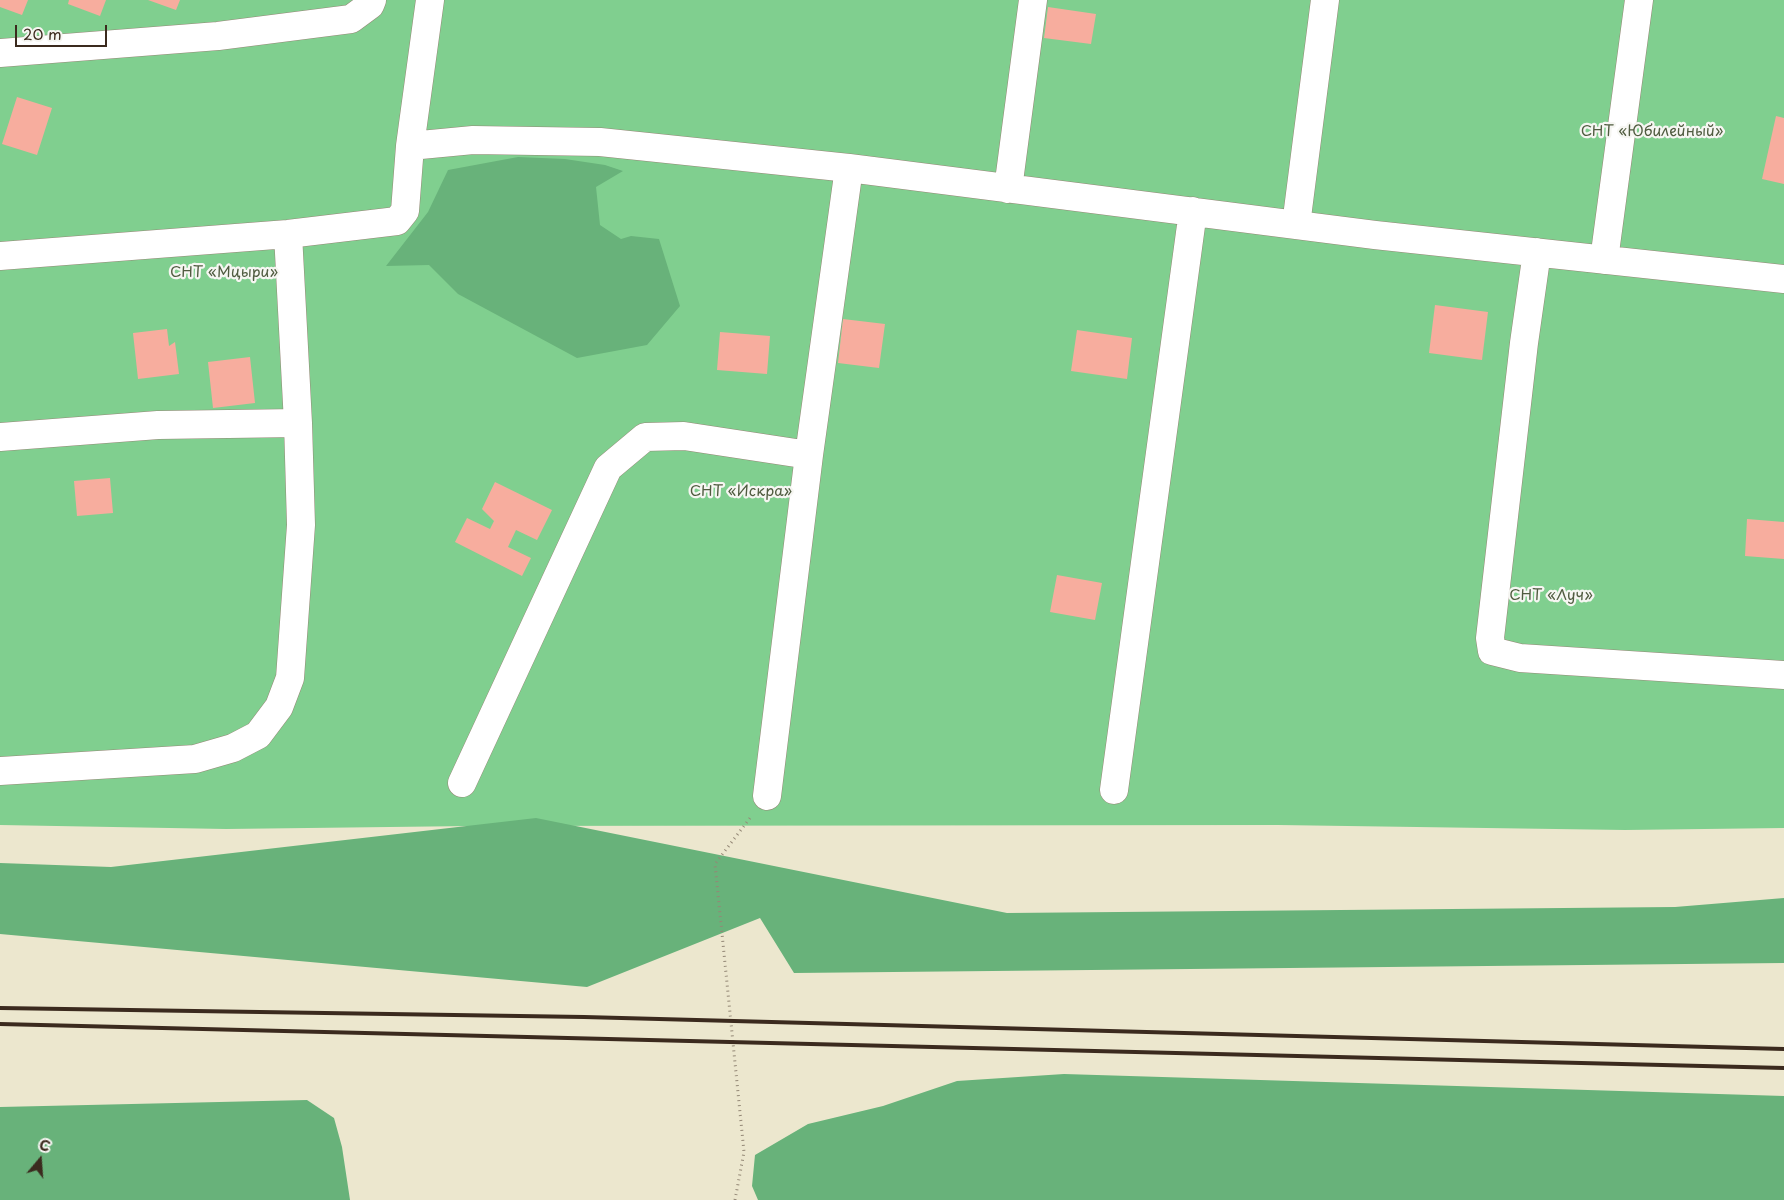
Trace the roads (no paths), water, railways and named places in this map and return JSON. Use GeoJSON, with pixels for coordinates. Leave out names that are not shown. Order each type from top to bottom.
{"type":"FeatureCollection","features":[{"type":"Feature","properties":{"kind":"street"},"geometry":{"type":"LineString","coordinates":[[0,53],[218,36],[351,19],[370,5],[372,0]]}},
{"type":"Feature","properties":{"kind":"street"},"geometry":{"type":"LineString","coordinates":[[0,256],[288,234],[397,221],[405,211],[410,146],[430,0]]}},
{"type":"Feature","properties":{"kind":"street"},"geometry":{"type":"LineString","coordinates":[[1008,188],[1033,0]]}},
{"type":"Feature","properties":{"kind":"street"},"geometry":{"type":"LineString","coordinates":[[1296,225],[1325,0]]}},
{"type":"Feature","properties":{"kind":"street"},"geometry":{"type":"LineString","coordinates":[[1604,260],[1640,0]]}},
{"type":"Feature","properties":{"kind":"street"},"geometry":{"type":"LineString","coordinates":[[410,146],[473,140],[600,142],[849,168],[1296,225],[1784,279]]}},
{"type":"Feature","properties":{"kind":"street"},"geometry":{"type":"LineString","coordinates":[[767,796],[809,455],[849,168]]}},
{"type":"Feature","properties":{"kind":"street"},"geometry":{"type":"LineString","coordinates":[[1114,790],[1193,212]]}},
{"type":"Feature","properties":{"kind":"street"},"geometry":{"type":"LineString","coordinates":[[0,770],[194,759],[233,748],[258,735],[279,707],[290,678],[301,525],[298,423],[288,234]]}},
{"type":"Feature","properties":{"kind":"street"},"geometry":{"type":"LineString","coordinates":[[1537,252],[1524,343],[1490,638],[1492,651],[1520,658],[1784,675]]}},
{"type":"Feature","properties":{"kind":"street"},"geometry":{"type":"LineString","coordinates":[[0,437],[158,425],[298,423]]}},
{"type":"Feature","properties":{"kind":"street"},"geometry":{"type":"LineString","coordinates":[[462,783],[608,468],[645,436],[684,436],[809,455]]}},
{"type":"Feature","properties":{"kind":"railway"},"geometry":{"type":"LineString","coordinates":[[0,1008],[584,1017],[1784,1049]]}},
{"type":"Feature","properties":{"kind":"railway"},"geometry":{"type":"LineString","coordinates":[[0,1024],[1784,1068]]}},
{"type":"Feature","properties":{"kind":"park label","name":"СНТ «Юбилейный»"},"geometry":{"type":"Point","coordinates":[1652,132]}},
{"type":"Feature","properties":{"kind":"park label","name":"СНТ «Мцыри»"},"geometry":{"type":"Point","coordinates":[224,273]}},
{"type":"Feature","properties":{"kind":"park label","name":"СНТ «Искра»"},"geometry":{"type":"Point","coordinates":[741,492]}},
{"type":"Feature","properties":{"kind":"park label","name":"СНТ «Луч»"},"geometry":{"type":"Point","coordinates":[1551,596]}}]}
